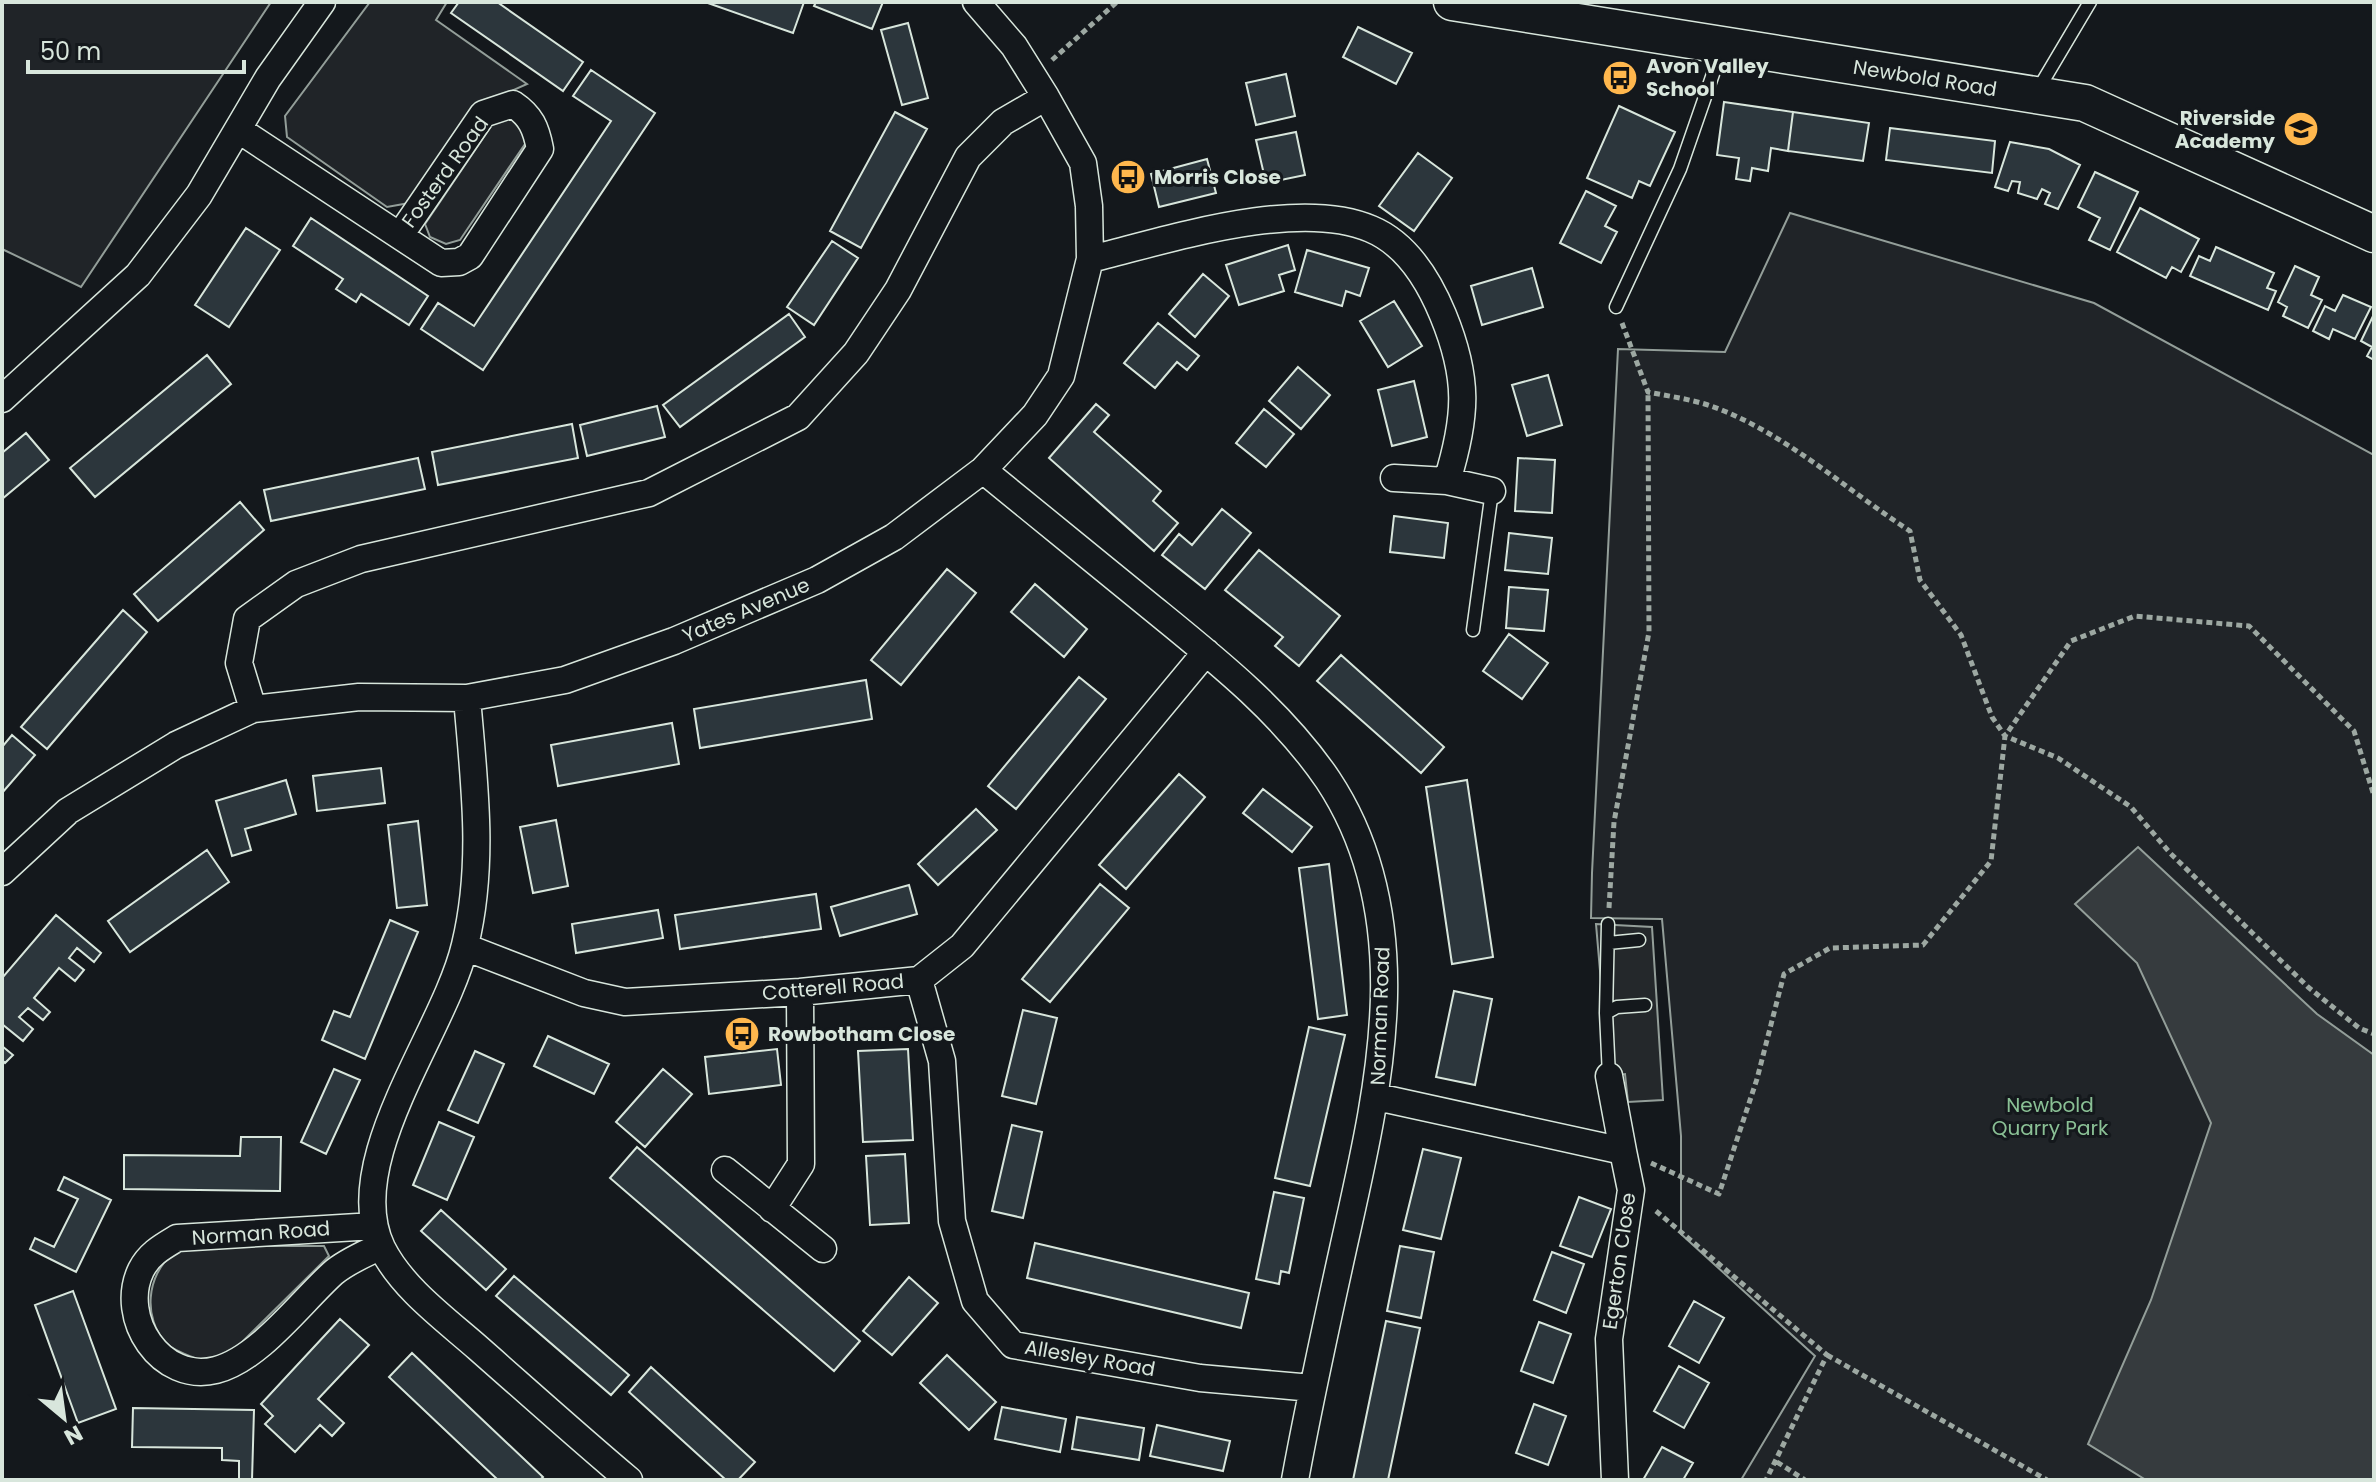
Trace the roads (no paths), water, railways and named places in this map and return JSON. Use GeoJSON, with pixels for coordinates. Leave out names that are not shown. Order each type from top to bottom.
{"type":"FeatureCollection","features":[{"type":"Feature","properties":{"kind":"main road","name":"Newbold Road"},"geometry":{"type":"LineString","coordinates":[[1452,2],[1597,19],[1723,45],[2085,103],[2374,234]]}},
{"type":"Feature","properties":{"kind":"street"},"geometry":{"type":"LineString","coordinates":[[2,399],[138,275],[199,195],[268,78],[322,2]]}},
{"type":"Feature","properties":{"kind":"street","name":"Yates Avenue"},"geometry":{"type":"LineString","coordinates":[[2,872],[68,811],[176,745],[253,709],[359,697],[467,698],[565,680],[674,641],[817,580],[894,537],[983,470],[1035,415],[1061,376],[1090,259],[1089,206],[1083,163],[1014,46],[976,2]]}},
{"type":"Feature","properties":{"kind":"street"},"geometry":{"type":"LineString","coordinates":[[253,709],[239,663],[247,619],[296,584],[361,559],[649,493],[798,417],[856,353],[898,290],[968,157],[1039,86]]}},
{"type":"Feature","properties":{"kind":"street","name":"Fosterd Road"},"geometry":{"type":"LineString","coordinates":[[239,130],[441,263],[459,262],[470,256],[540,149],[535,126],[524,111],[513,104],[483,114],[401,234]]}},
{"type":"Feature","properties":{"kind":"street"},"geometry":{"type":"LineString","coordinates":[[1090,259],[1229,225],[1315,217],[1372,229],[1416,262],[1459,353],[1464,394],[1456,453],[1447,481]]}},
{"type":"Feature","properties":{"kind":"street","name":"Norman Road"},"geometry":{"type":"LineString","coordinates":[[983,470],[1206,652],[1291,734],[1329,782],[1360,844],[1379,898],[1386,962],[1377,1097],[1312,1388],[1295,1480]]}},
{"type":"Feature","properties":{"kind":"street"},"geometry":{"type":"LineString","coordinates":[[1394,478],[1447,481],[1492,491]]}},
{"type":"Feature","properties":{"kind":"street","name":"Cotterell Road"},"geometry":{"type":"LineString","coordinates":[[465,947],[584,993],[625,1002],[800,992],[919,980],[962,946],[1206,652]]}},
{"type":"Feature","properties":{"kind":"street"},"geometry":{"type":"LineString","coordinates":[[467,698],[479,835],[465,947],[383,1143],[371,1189],[378,1236],[390,1262],[430,1306],[629,1480]]}},
{"type":"Feature","properties":{"kind":"street","name":"Allesley Road"},"geometry":{"type":"LineString","coordinates":[[919,980],[942,1061],[952,1221],[975,1301],[1013,1345],[1200,1378],[1312,1388]]}},
{"type":"Feature","properties":{"kind":"street"},"geometry":{"type":"LineString","coordinates":[[772,1209],[801,1164],[800,992]]}},
{"type":"Feature","properties":{"kind":"street","name":"Egerton Close"},"geometry":{"type":"LineString","coordinates":[[1609,1076],[1631,1190],[1609,1339],[1615,1480]]}},
{"type":"Feature","properties":{"kind":"street"},"geometry":{"type":"LineString","coordinates":[[1377,1097],[1623,1151]]}},
{"type":"Feature","properties":{"kind":"street"},"geometry":{"type":"LineString","coordinates":[[725,1170],[823,1249]]}},
{"type":"Feature","properties":{"kind":"street","name":"Norman Road"},"geometry":{"type":"LineString","coordinates":[[378,1236],[234,1364],[213,1371],[178,1368],[151,1349],[141,1327],[136,1311],[141,1271],[154,1251],[177,1238],[378,1236]]}},
{"type":"Feature","properties":{"kind":"lane"},"geometry":{"type":"LineString","coordinates":[[2035,95],[2090,2]]}},
{"type":"Feature","properties":{"kind":"lane"},"geometry":{"type":"LineString","coordinates":[[1616,307],[1680,169],[1723,45]]}},
{"type":"Feature","properties":{"kind":"lane"},"geometry":{"type":"LineString","coordinates":[[1473,630],[1492,491]]}},
{"type":"Feature","properties":{"kind":"lane"},"geometry":{"type":"LineString","coordinates":[[1608,924],[1606,1013],[1609,1076]]}},
{"type":"Feature","properties":{"kind":"lane"},"geometry":{"type":"LineString","coordinates":[[1608,943],[1639,940]]}},
{"type":"Feature","properties":{"kind":"lane"},"geometry":{"type":"LineString","coordinates":[[1606,1013],[1617,1007],[1645,1005]]}},
{"type":"Feature","properties":{"kind":"place","name":"Avon Valley School"},"geometry":{"type":"Point","coordinates":[1620,78]}},
{"type":"Feature","properties":{"kind":"place","name":"Riverside Academy"},"geometry":{"type":"Point","coordinates":[2301,129]}},
{"type":"Feature","properties":{"kind":"place","name":"Morris Close"},"geometry":{"type":"Point","coordinates":[1128,177]}},
{"type":"Feature","properties":{"kind":"place","name":"Rowbotham Close"},"geometry":{"type":"Point","coordinates":[742,1034]}},
{"type":"Feature","properties":{"kind":"park label","name":"Newbold Quarry Park"},"geometry":{"type":"Point","coordinates":[2050,1116]}}]}
